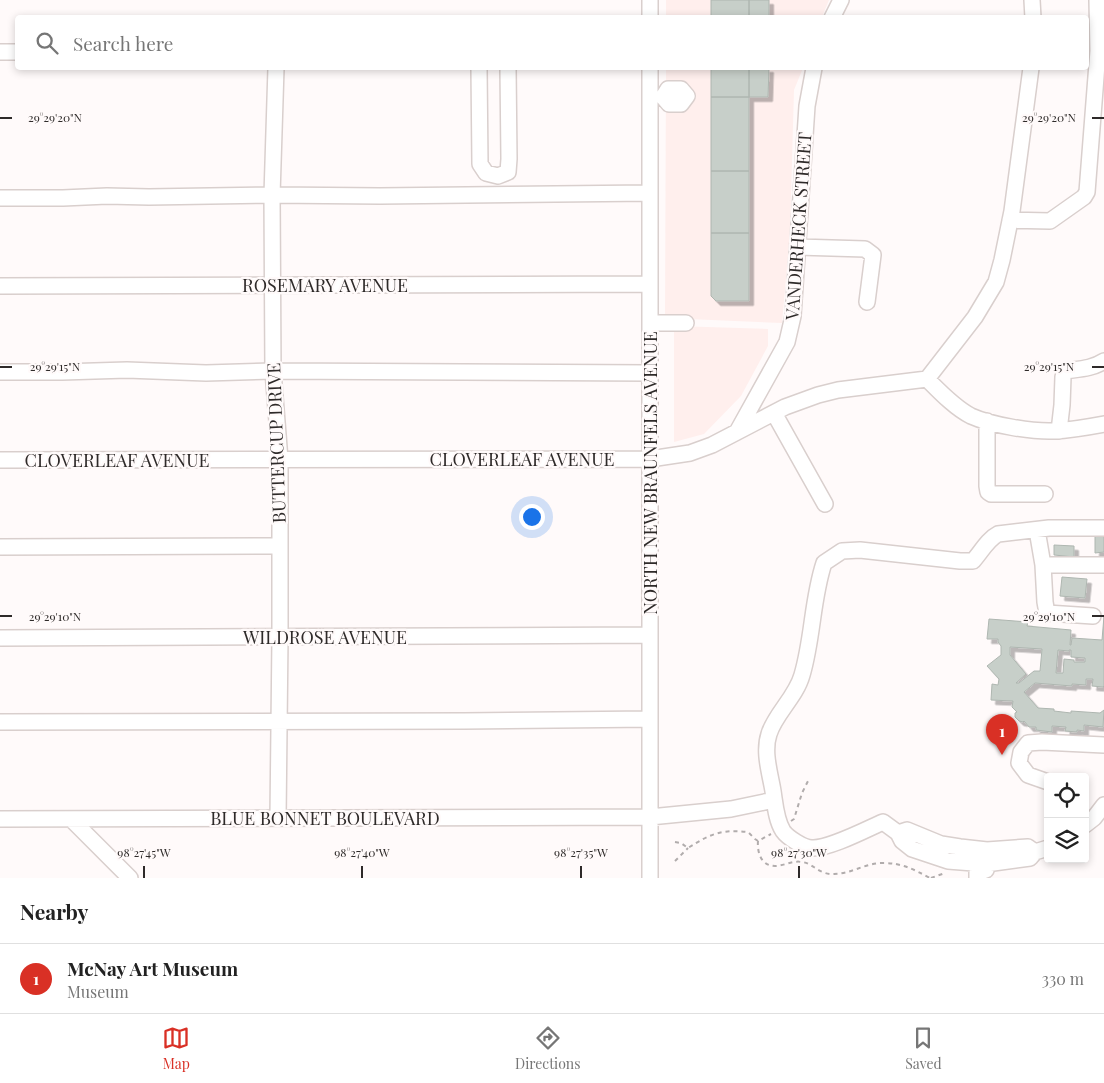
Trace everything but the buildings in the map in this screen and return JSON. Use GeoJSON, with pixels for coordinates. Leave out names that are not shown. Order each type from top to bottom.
{"type":"FeatureCollection","features":[{"type":"Feature","properties":{"kind":"street"},"geometry":{"type":"LineString","coordinates":[[650,0],[650,15]]}},
{"type":"Feature","properties":{"kind":"street"},"geometry":{"type":"LineString","coordinates":[[834,15],[842,0]]}},
{"type":"Feature","properties":{"kind":"street"},"geometry":{"type":"LineString","coordinates":[[1032,0],[1032,15]]}},
{"type":"Feature","properties":{"kind":"street"},"geometry":{"type":"LineString","coordinates":[[1010,220],[1050,221],[1084,198],[1087,192],[1098,51],[1097,0]]}},
{"type":"Feature","properties":{"kind":"street"},"geometry":{"type":"LineString","coordinates":[[0,52],[15,52]]}},
{"type":"Feature","properties":{"kind":"street","name":"BUTTERCUP DRIVE"},"geometry":{"type":"LineString","coordinates":[[276,70],[272,195],[273,372],[280,460],[278,818]]}},
{"type":"Feature","properties":{"kind":"street"},"geometry":{"type":"LineString","coordinates":[[479,70],[480,164],[486,173],[498,176],[508,172],[508,70]]}},
{"type":"Feature","properties":{"kind":"street","name":"NORTH NEW BRAUNFELS AVENUE"},"geometry":{"type":"LineString","coordinates":[[650,70],[656,97],[650,193],[650,878]]}},
{"type":"Feature","properties":{"kind":"street","name":"VANDERHECK STREET"},"geometry":{"type":"LineString","coordinates":[[737,432],[787,342],[794,316],[807,106],[814,70]]}},
{"type":"Feature","properties":{"kind":"street"},"geometry":{"type":"LineString","coordinates":[[1031,70],[1010,220],[996,282],[975,317],[927,379],[946,398],[971,416],[999,425],[1042,431],[1059,431],[1104,424]]}},
{"type":"Feature","properties":{"kind":"street"},"geometry":{"type":"LineString","coordinates":[[0,198],[650,193]]}},
{"type":"Feature","properties":{"kind":"street"},"geometry":{"type":"LineString","coordinates":[[798,247],[866,249],[873,255],[868,302]]}},
{"type":"Feature","properties":{"kind":"street","name":"ROSEMARY AVENUE"},"geometry":{"type":"LineString","coordinates":[[0,286],[650,284]]}},
{"type":"Feature","properties":{"kind":"street"},"geometry":{"type":"LineString","coordinates":[[650,323],[686,323]]}},
{"type":"Feature","properties":{"kind":"street"},"geometry":{"type":"LineString","coordinates":[[1059,431],[1065,371],[1086,369],[1099,365],[1104,361]]}},
{"type":"Feature","properties":{"kind":"street"},"geometry":{"type":"LineString","coordinates":[[0,372],[127,370],[206,374],[273,372],[650,373]]}},
{"type":"Feature","properties":{"kind":"street","name":"CLOVERLEAF AVENUE"},"geometry":{"type":"LineString","coordinates":[[0,460],[650,459],[698,451],[712,446],[785,407],[818,395],[832,391],[927,379]]}},
{"type":"Feature","properties":{"kind":"street"},"geometry":{"type":"LineString","coordinates":[[774,413],[825,504]]}},
{"type":"Feature","properties":{"kind":"street"},"geometry":{"type":"LineString","coordinates":[[987,421],[988,492],[990,494],[1045,494]]}},
{"type":"Feature","properties":{"kind":"street"},"geometry":{"type":"LineString","coordinates":[[1042,850],[1028,848],[986,868],[960,847],[941,844],[907,830],[898,833],[883,822],[828,845],[812,848],[797,843],[784,832],[777,815],[766,754],[768,734],[802,676],[812,634],[819,579],[824,563],[842,551],[860,550],[973,561],[992,538],[998,534],[1049,528],[1104,528]]}},
{"type":"Feature","properties":{"kind":"street"},"geometry":{"type":"LineString","coordinates":[[1037,530],[1047,613],[1094,616]]}},
{"type":"Feature","properties":{"kind":"street"},"geometry":{"type":"LineString","coordinates":[[0,547],[280,546]]}},
{"type":"Feature","properties":{"kind":"street"},"geometry":{"type":"LineString","coordinates":[[1042,565],[1104,566]]}},
{"type":"Feature","properties":{"kind":"street","name":"WILDROSE AVENUE"},"geometry":{"type":"LineString","coordinates":[[0,638],[650,635]]}},
{"type":"Feature","properties":{"kind":"street"},"geometry":{"type":"LineString","coordinates":[[0,722],[650,719]]}},
{"type":"Feature","properties":{"kind":"street"},"geometry":{"type":"LineString","coordinates":[[1044,781],[1028,775],[1019,763],[1021,752],[1028,744],[1042,742],[1104,746]]}},
{"type":"Feature","properties":{"kind":"street","name":"BLUE BONNET BOULEVARD"},"geometry":{"type":"LineString","coordinates":[[0,819],[650,817],[731,809],[774,800]]}},
{"type":"Feature","properties":{"kind":"street"},"geometry":{"type":"LineString","coordinates":[[1094,821],[1104,805]]}},
{"type":"Feature","properties":{"kind":"street"},"geometry":{"type":"LineString","coordinates":[[71,818],[130,878]]}},
{"type":"Feature","properties":{"kind":"path"},"geometry":{"type":"LineString","coordinates":[[785,825],[794,819],[802,792],[809,779]]}},
{"type":"Feature","properties":{"kind":"path"},"geometry":{"type":"LineString","coordinates":[[676,861],[688,848],[708,836],[722,832],[748,832],[758,841]]}},
{"type":"Feature","properties":{"kind":"path"},"geometry":{"type":"LineString","coordinates":[[758,841],[773,833]]}},
{"type":"Feature","properties":{"kind":"path"},"geometry":{"type":"LineString","coordinates":[[758,841],[757,850],[762,860],[776,866],[800,861],[832,875],[871,864],[882,863],[904,865],[931,878],[945,873]]}},
{"type":"Feature","properties":{"kind":"path"},"geometry":{"type":"LineString","coordinates":[[675,842],[681,843],[688,848]]}},
{"type":"Feature","properties":{"kind":"shaded area"},"geometry":{"type":"Polygon","coordinates":[[[666,0],[829,0],[823,15],[666,15],[666,0]]]}},
{"type":"Feature","properties":{"kind":"shaded area"},"geometry":{"type":"Polygon","coordinates":[[[666,70],[802,70],[794,90],[790,233],[782,323],[665,318],[666,70]]]}},
{"type":"Feature","properties":{"kind":"shaded area"},"geometry":{"type":"Polygon","coordinates":[[[674,326],[768,329],[768,346],[741,396],[704,434],[674,442],[674,326]]]}},
{"type":"Feature","properties":{"kind":"place","name":"McNay Art Museum"},"geometry":{"type":"Point","coordinates":[1002,755]}}]}
